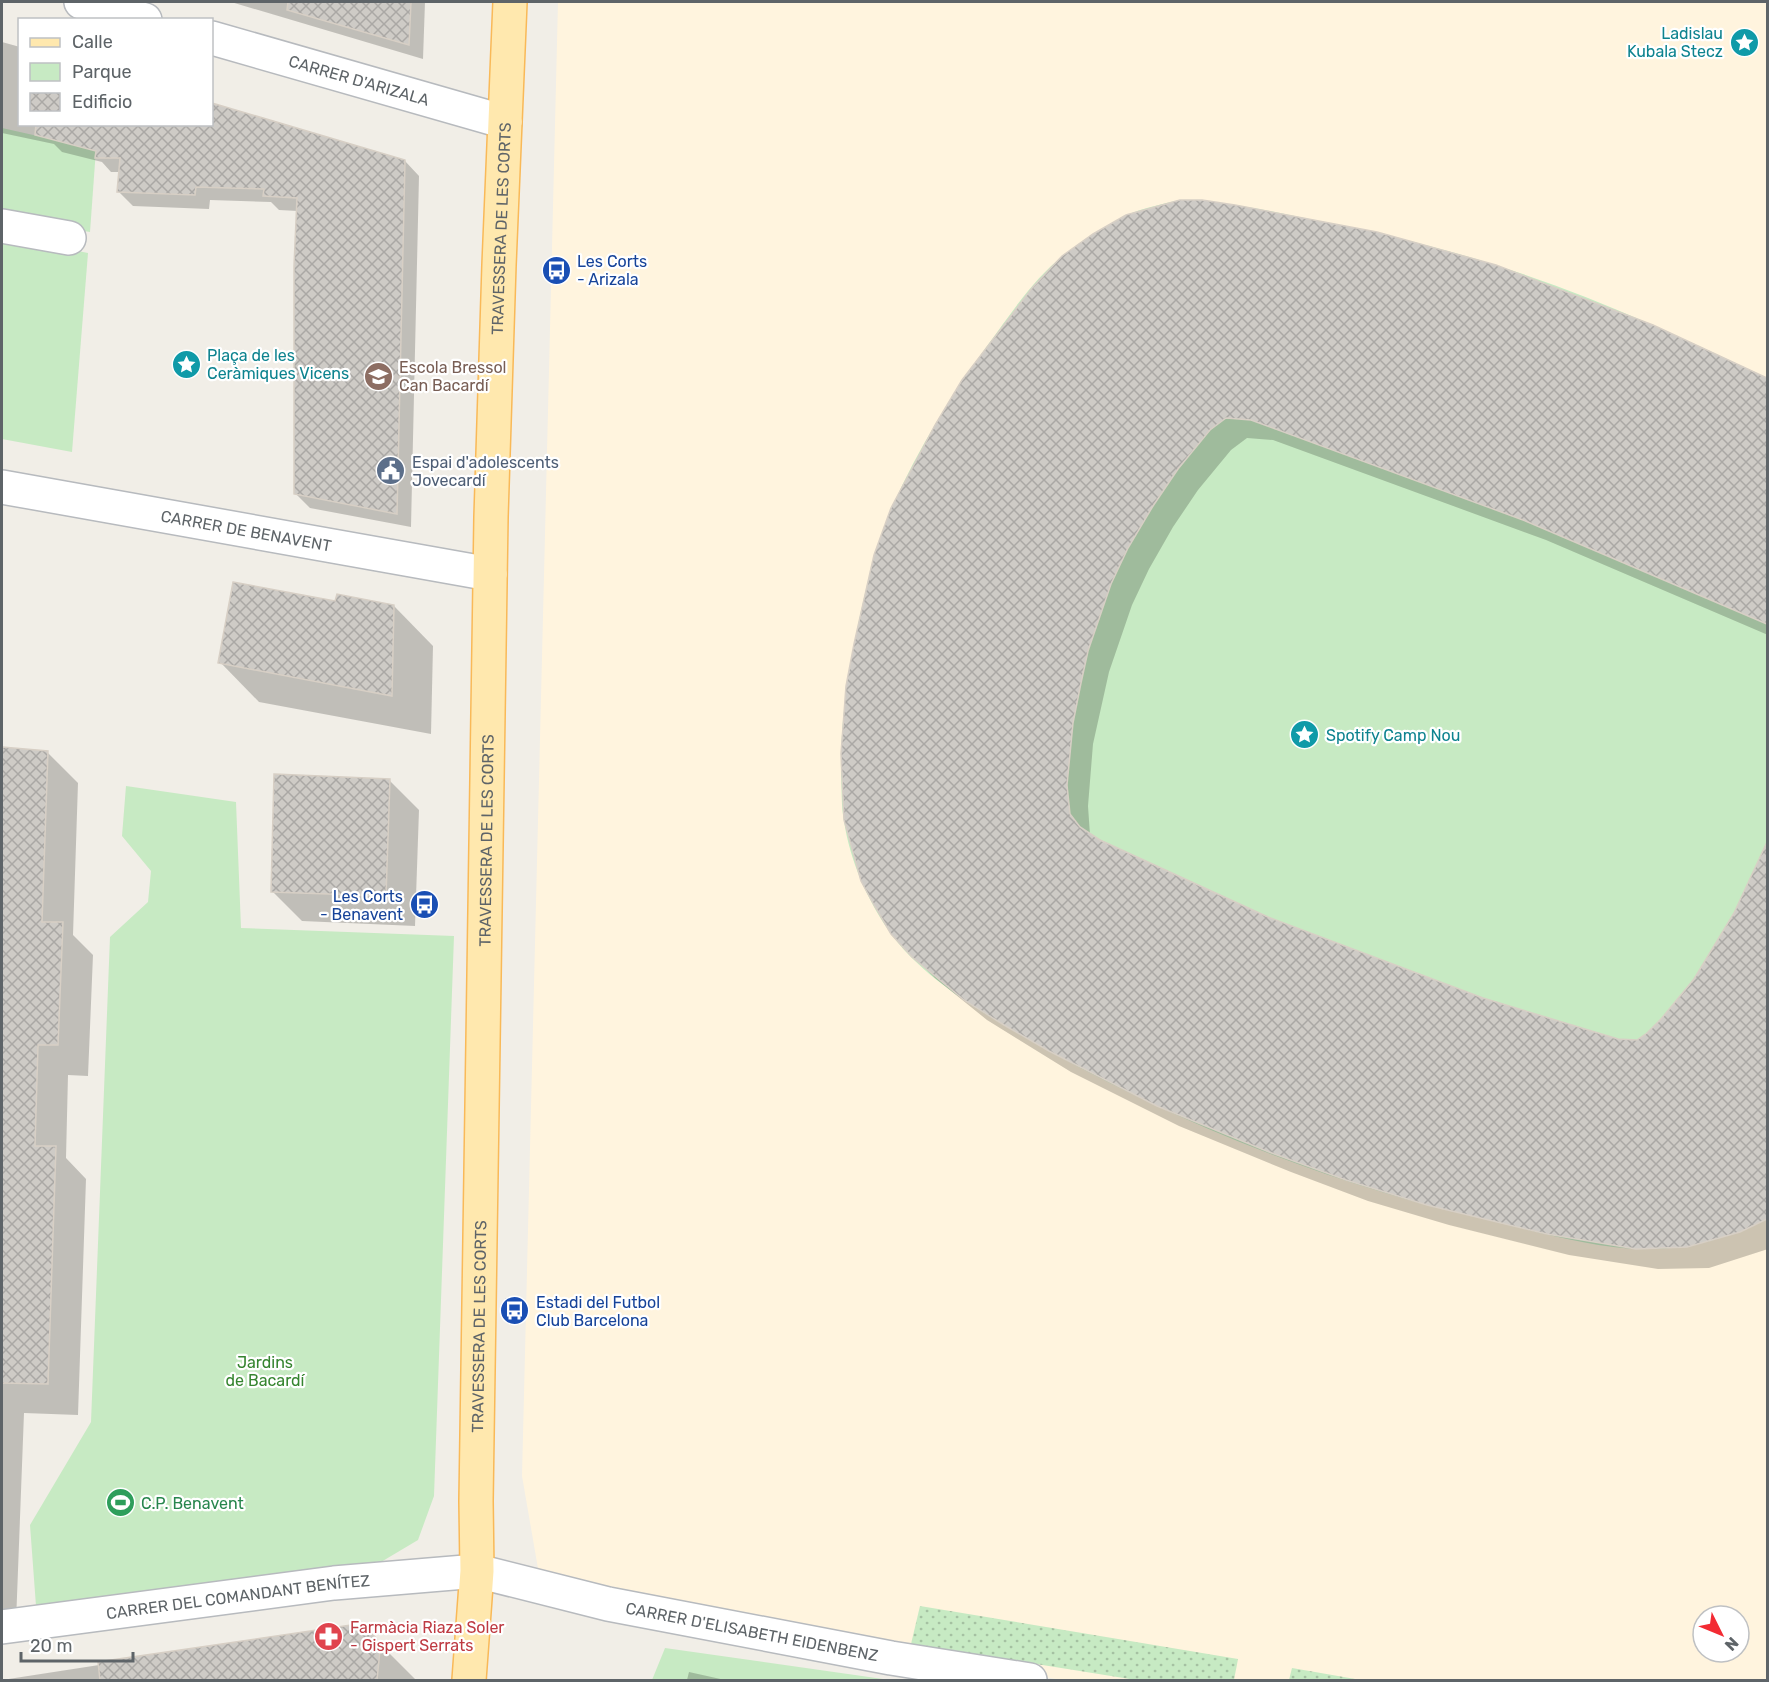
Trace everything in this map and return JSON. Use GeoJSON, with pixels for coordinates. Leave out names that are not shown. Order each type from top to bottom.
{"type":"FeatureCollection","features":[{"type":"Feature","properties":{"kind":"main road","name":"TRAVESSERA DE LES CORTS"},"geometry":{"type":"LineString","coordinates":[[469,1680],[477,1571],[476,1501],[490,574],[498,265],[510,2]]}},
{"type":"Feature","properties":{"kind":"street"},"geometry":{"type":"LineString","coordinates":[[81,2],[138,18]]}},
{"type":"Feature","properties":{"kind":"street","name":"CARRER D'ARIZALA"},"geometry":{"type":"LineString","coordinates":[[213,38],[505,122]]}},
{"type":"Feature","properties":{"kind":"street"},"geometry":{"type":"LineString","coordinates":[[2,226],[69,238]]}},
{"type":"Feature","properties":{"kind":"street","name":"CARRER DE BENAVENT"},"geometry":{"type":"LineString","coordinates":[[2,487],[490,574]]}},
{"type":"Feature","properties":{"kind":"street","name":"CARRER DEL COMANDANT BENÍTEZ"},"geometry":{"type":"LineString","coordinates":[[2,1626],[334,1583],[477,1571]]}},
{"type":"Feature","properties":{"kind":"street","name":"CARRER D'ELISABETH EIDENBENZ"},"geometry":{"type":"LineString","coordinates":[[477,1571],[608,1604],[891,1658],[1029,1680]]}},
{"type":"Feature","properties":{"kind":"shaded area"},"geometry":{"type":"Polygon","coordinates":[[[558,2],[1767,2],[1767,1680],[1062,1680],[550,1595],[540,1580],[522,1476],[558,2]]]}},
{"type":"Feature","properties":{"kind":"green space"},"geometry":{"type":"Polygon","coordinates":[[[2,128],[96,149],[90,232],[2,218],[2,128]]]}},
{"type":"Feature","properties":{"kind":"green space","name":"Spotify Camp Nou"},"geometry":{"type":"Polygon","coordinates":[[[1180,200],[1231,204],[1281,213],[1383,235],[1473,258],[1599,302],[1767,378],[1767,1219],[1707,1242],[1660,1249],[1625,1248],[1570,1240],[1411,1200],[1288,1161],[1151,1103],[1062,1058],[1002,1024],[931,976],[901,947],[874,906],[860,879],[850,851],[844,821],[841,775],[842,733],[849,672],[861,611],[874,557],[893,505],[924,443],[961,384],[1013,310],[1042,275],[1064,255],[1120,219],[1146,208],[1180,200]]]}},
{"type":"Feature","properties":{"kind":"green space"},"geometry":{"type":"Polygon","coordinates":[[[2,236],[88,253],[72,452],[2,439],[2,236]]]}},
{"type":"Feature","properties":{"kind":"green space","name":"Jardins de Bacardí"},"geometry":{"type":"Polygon","coordinates":[[[126,786],[236,802],[241,928],[454,936],[434,1496],[418,1540],[381,1562],[36,1606],[30,1525],[91,1422],[110,937],[148,902],[151,871],[122,836],[126,786]]]}},
{"type":"Feature","properties":{"kind":"green space"},"geometry":{"type":"Polygon","coordinates":[[[920,1606],[1238,1659],[1234,1680],[1136,1680],[911,1644],[920,1606]]]}},
{"type":"Feature","properties":{"kind":"green space"},"geometry":{"type":"Polygon","coordinates":[[[665,1648],[890,1680],[652,1680],[665,1648]]]}},
{"type":"Feature","properties":{"kind":"green space"},"geometry":{"type":"Polygon","coordinates":[[[1292,1668],[1361,1680],[1289,1680],[1292,1668]]]}},
{"type":"Feature","properties":{"kind":"building"},"geometry":{"type":"Polygon","coordinates":[[[288,2],[411,2],[409,45],[287,10],[288,2]]]}},
{"type":"Feature","properties":{"kind":"building"},"geometry":{"type":"Polygon","coordinates":[[[213,103],[405,160],[397,514],[294,494],[294,266],[297,198],[263,196],[264,189],[196,187],[195,195],[117,192],[120,158],[95,158],[96,151],[35,135],[36,126],[213,126],[213,103]]]}},
{"type":"Feature","properties":{"kind":"building","name":"Spotify Camp Nou"},"geometry":{"type":"Polygon","coordinates":[[[1180,200],[1202,200],[1235,205],[1377,232],[1496,265],[1653,325],[1767,378],[1767,624],[1523,520],[1251,420],[1226,418],[1210,430],[1178,469],[1128,548],[1111,584],[1088,651],[1073,723],[1067,785],[1070,814],[1080,827],[1100,840],[1268,917],[1483,998],[1618,1039],[1637,1040],[1647,1033],[1694,979],[1734,913],[1767,842],[1767,1219],[1740,1232],[1687,1247],[1636,1249],[1547,1234],[1427,1205],[1346,1180],[1269,1152],[1157,1106],[1049,1051],[1004,1025],[964,1000],[912,957],[891,934],[874,905],[861,881],[844,820],[841,754],[846,686],[854,644],[874,555],[891,508],[962,380],[1032,288],[1062,256],[1093,234],[1126,215],[1180,200]]]}},
{"type":"Feature","properties":{"kind":"building"},"geometry":{"type":"Polygon","coordinates":[[[233,582],[335,601],[337,594],[394,605],[392,696],[218,663],[233,582]]]}},
{"type":"Feature","properties":{"kind":"building"},"geometry":{"type":"Polygon","coordinates":[[[2,747],[48,751],[42,922],[63,922],[58,1045],[38,1045],[35,1146],[56,1146],[48,1384],[2,1383],[2,747]]]}},
{"type":"Feature","properties":{"kind":"building"},"geometry":{"type":"Polygon","coordinates":[[[274,774],[390,779],[386,896],[271,892],[274,774]]]}},
{"type":"Feature","properties":{"kind":"building"},"geometry":{"type":"Polygon","coordinates":[[[351,1625],[367,1629],[377,1639],[380,1650],[377,1680],[100,1680],[98,1662],[351,1625]]]}},
{"type":"Feature","properties":{"kind":"place","name":"Ladislau Kubala Stecz"},"geometry":{"type":"Point","coordinates":[1744,42]}},
{"type":"Feature","properties":{"kind":"place","name":"Les Corts - Arizala"},"geometry":{"type":"Point","coordinates":[556,270]}},
{"type":"Feature","properties":{"kind":"place","name":"Plaça de les Ceràmiques Vicens"},"geometry":{"type":"Point","coordinates":[186,364]}},
{"type":"Feature","properties":{"kind":"place","name":"Escola Bressol Can Bacardí"},"geometry":{"type":"Point","coordinates":[378,376]}},
{"type":"Feature","properties":{"kind":"place","name":"Espai d'adolescents Jovecardí"},"geometry":{"type":"Point","coordinates":[391,471]}},
{"type":"Feature","properties":{"kind":"place","name":"Spotify Camp Nou"},"geometry":{"type":"Point","coordinates":[1305,735]}},
{"type":"Feature","properties":{"kind":"place","name":"Les Corts - Benavent"},"geometry":{"type":"Point","coordinates":[424,905]}},
{"type":"Feature","properties":{"kind":"place","name":"Estadi del Futbol Club Barcelona"},"geometry":{"type":"Point","coordinates":[515,1311]}},
{"type":"Feature","properties":{"kind":"place","name":"C.P. Benavent"},"geometry":{"type":"Point","coordinates":[120,1503]}},
{"type":"Feature","properties":{"kind":"place","name":"Farmàcia Riaza Soler - Gispert Serrats"},"geometry":{"type":"Point","coordinates":[329,1636]}}]}
